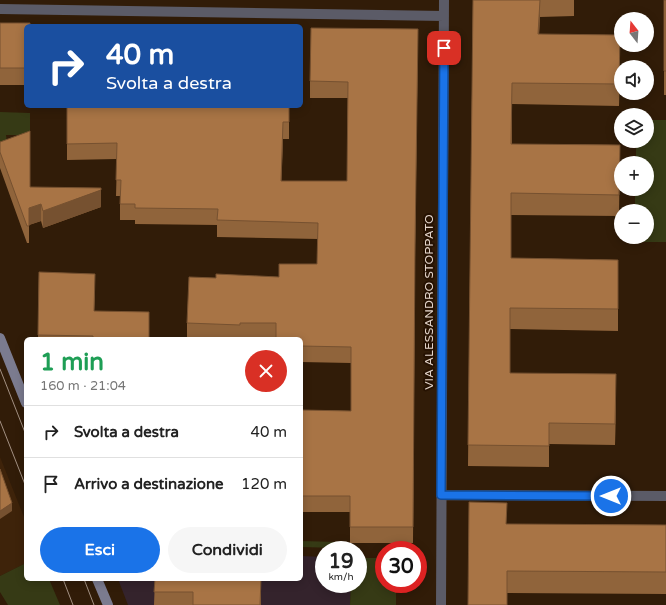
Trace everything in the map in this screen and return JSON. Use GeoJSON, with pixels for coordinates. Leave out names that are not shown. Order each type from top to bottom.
{"type":"FeatureCollection","features":[{"type":"Feature","properties":{"kind":"street","name":"VIA ALESSANDRO STOPPATO"},"geometry":{"type":"LineString","coordinates":[[441,605],[444,0]]}},
{"type":"Feature","properties":{"kind":"street"},"geometry":{"type":"LineString","coordinates":[[0,9],[444,16]]}},
{"type":"Feature","properties":{"kind":"street"},"geometry":{"type":"LineString","coordinates":[[0,338],[24,398]]}},
{"type":"Feature","properties":{"kind":"street"},"geometry":{"type":"LineString","coordinates":[[441,495],[666,496]]}},
{"type":"Feature","properties":{"kind":"street"},"geometry":{"type":"LineString","coordinates":[[98,581],[108,605]]}},
{"type":"Feature","properties":{"kind":"shaded area"},"geometry":{"type":"Polygon","coordinates":[[[0,457],[24,517],[24,564],[0,576],[0,457]]]}},
{"type":"Feature","properties":{"kind":"shaded area"},"geometry":{"type":"Polygon","coordinates":[[[303,556],[315,557],[315,593],[351,593],[350,605],[128,605],[119,581],[303,581],[303,556]]]}},
{"type":"Feature","properties":{"kind":"green space"},"geometry":{"type":"Polygon","coordinates":[[[0,112],[30,113],[30,135],[6,135],[7,143],[0,144],[0,112]]]}},
{"type":"Feature","properties":{"kind":"green space"},"geometry":{"type":"Polygon","coordinates":[[[654,120],[666,120],[666,242],[654,242],[654,204],[635,204],[635,196],[654,196],[654,156],[636,156],[636,148],[654,148],[654,120]]]}},
{"type":"Feature","properties":{"kind":"green space"},"geometry":{"type":"Polygon","coordinates":[[[303,541],[315,541],[315,547],[303,547],[303,541]]]}},
{"type":"Feature","properties":{"kind":"green space"},"geometry":{"type":"Polygon","coordinates":[[[367,558],[375,558],[375,593],[396,593],[396,605],[350,605],[351,593],[367,593],[367,558]]]}},
{"type":"Feature","properties":{"kind":"green space"},"geometry":{"type":"Polygon","coordinates":[[[24,564],[24,581],[50,581],[60,605],[8,605],[0,592],[0,576],[24,564]]]}},
{"type":"Feature","properties":{"kind":"building"},"geometry":{"type":"Polygon","coordinates":[[[473,0],[540,0],[538,34],[614,35],[614,52],[620,52],[619,60],[614,60],[614,84],[512,83],[511,144],[614,145],[614,148],[620,148],[620,156],[614,156],[614,195],[511,193],[511,258],[618,260],[618,309],[510,308],[510,373],[616,374],[615,424],[549,423],[549,446],[468,445],[473,0]]]}},
{"type":"Feature","properties":{"kind":"building"},"geometry":{"type":"Polygon","coordinates":[[[664,0],[666,0],[666,71],[664,71],[664,0]]]}},
{"type":"Feature","properties":{"kind":"building"},"geometry":{"type":"Polygon","coordinates":[[[0,23],[30,23],[24,24],[24,68],[0,68],[0,23]]]}},
{"type":"Feature","properties":{"kind":"building"},"geometry":{"type":"Polygon","coordinates":[[[311,28],[418,29],[413,527],[350,527],[350,496],[303,496],[303,410],[351,411],[351,347],[303,346],[303,337],[276,337],[276,323],[240,323],[240,325],[187,323],[189,277],[216,278],[216,274],[279,277],[279,264],[317,264],[318,223],[217,220],[218,209],[135,208],[135,204],[120,204],[121,180],[116,180],[117,143],[67,144],[67,108],[289,108],[289,122],[283,122],[281,181],[347,181],[348,82],[310,81],[311,28]]]}},
{"type":"Feature","properties":{"kind":"building"},"geometry":{"type":"Polygon","coordinates":[[[30,131],[30,187],[101,188],[101,190],[43,211],[41,204],[29,208],[29,226],[27,226],[0,152],[0,142],[30,131]]]}},
{"type":"Feature","properties":{"kind":"building"},"geometry":{"type":"Polygon","coordinates":[[[39,272],[95,274],[94,311],[149,312],[149,337],[38,335],[39,272]]]}},
{"type":"Feature","properties":{"kind":"building"},"geometry":{"type":"Polygon","coordinates":[[[0,469],[12,503],[0,511],[0,469]]]}},
{"type":"Feature","properties":{"kind":"building"},"geometry":{"type":"Polygon","coordinates":[[[469,502],[507,503],[506,524],[666,525],[666,572],[507,571],[507,605],[468,605],[469,502]]]}},
{"type":"Feature","properties":{"kind":"building"},"geometry":{"type":"Polygon","coordinates":[[[155,581],[261,581],[260,605],[193,605],[193,592],[154,592],[155,581]]]}},
{"type":"Feature","properties":{"kind":"tram line"},"geometry":{"type":"LineString","coordinates":[[0,369],[24,430]]}},
{"type":"Feature","properties":{"kind":"tram line"},"geometry":{"type":"LineString","coordinates":[[0,421],[24,482]]}},
{"type":"Feature","properties":{"kind":"tram line"},"geometry":{"type":"LineString","coordinates":[[64,581],[73,605]]}},
{"type":"Feature","properties":{"kind":"tram line"},"geometry":{"type":"LineString","coordinates":[[85,581],[94,605]]}},
{"type":"Feature","properties":{"kind":"route"},"geometry":{"type":"LineString","coordinates":[[444,48],[441,495],[611,496]]}}]}
